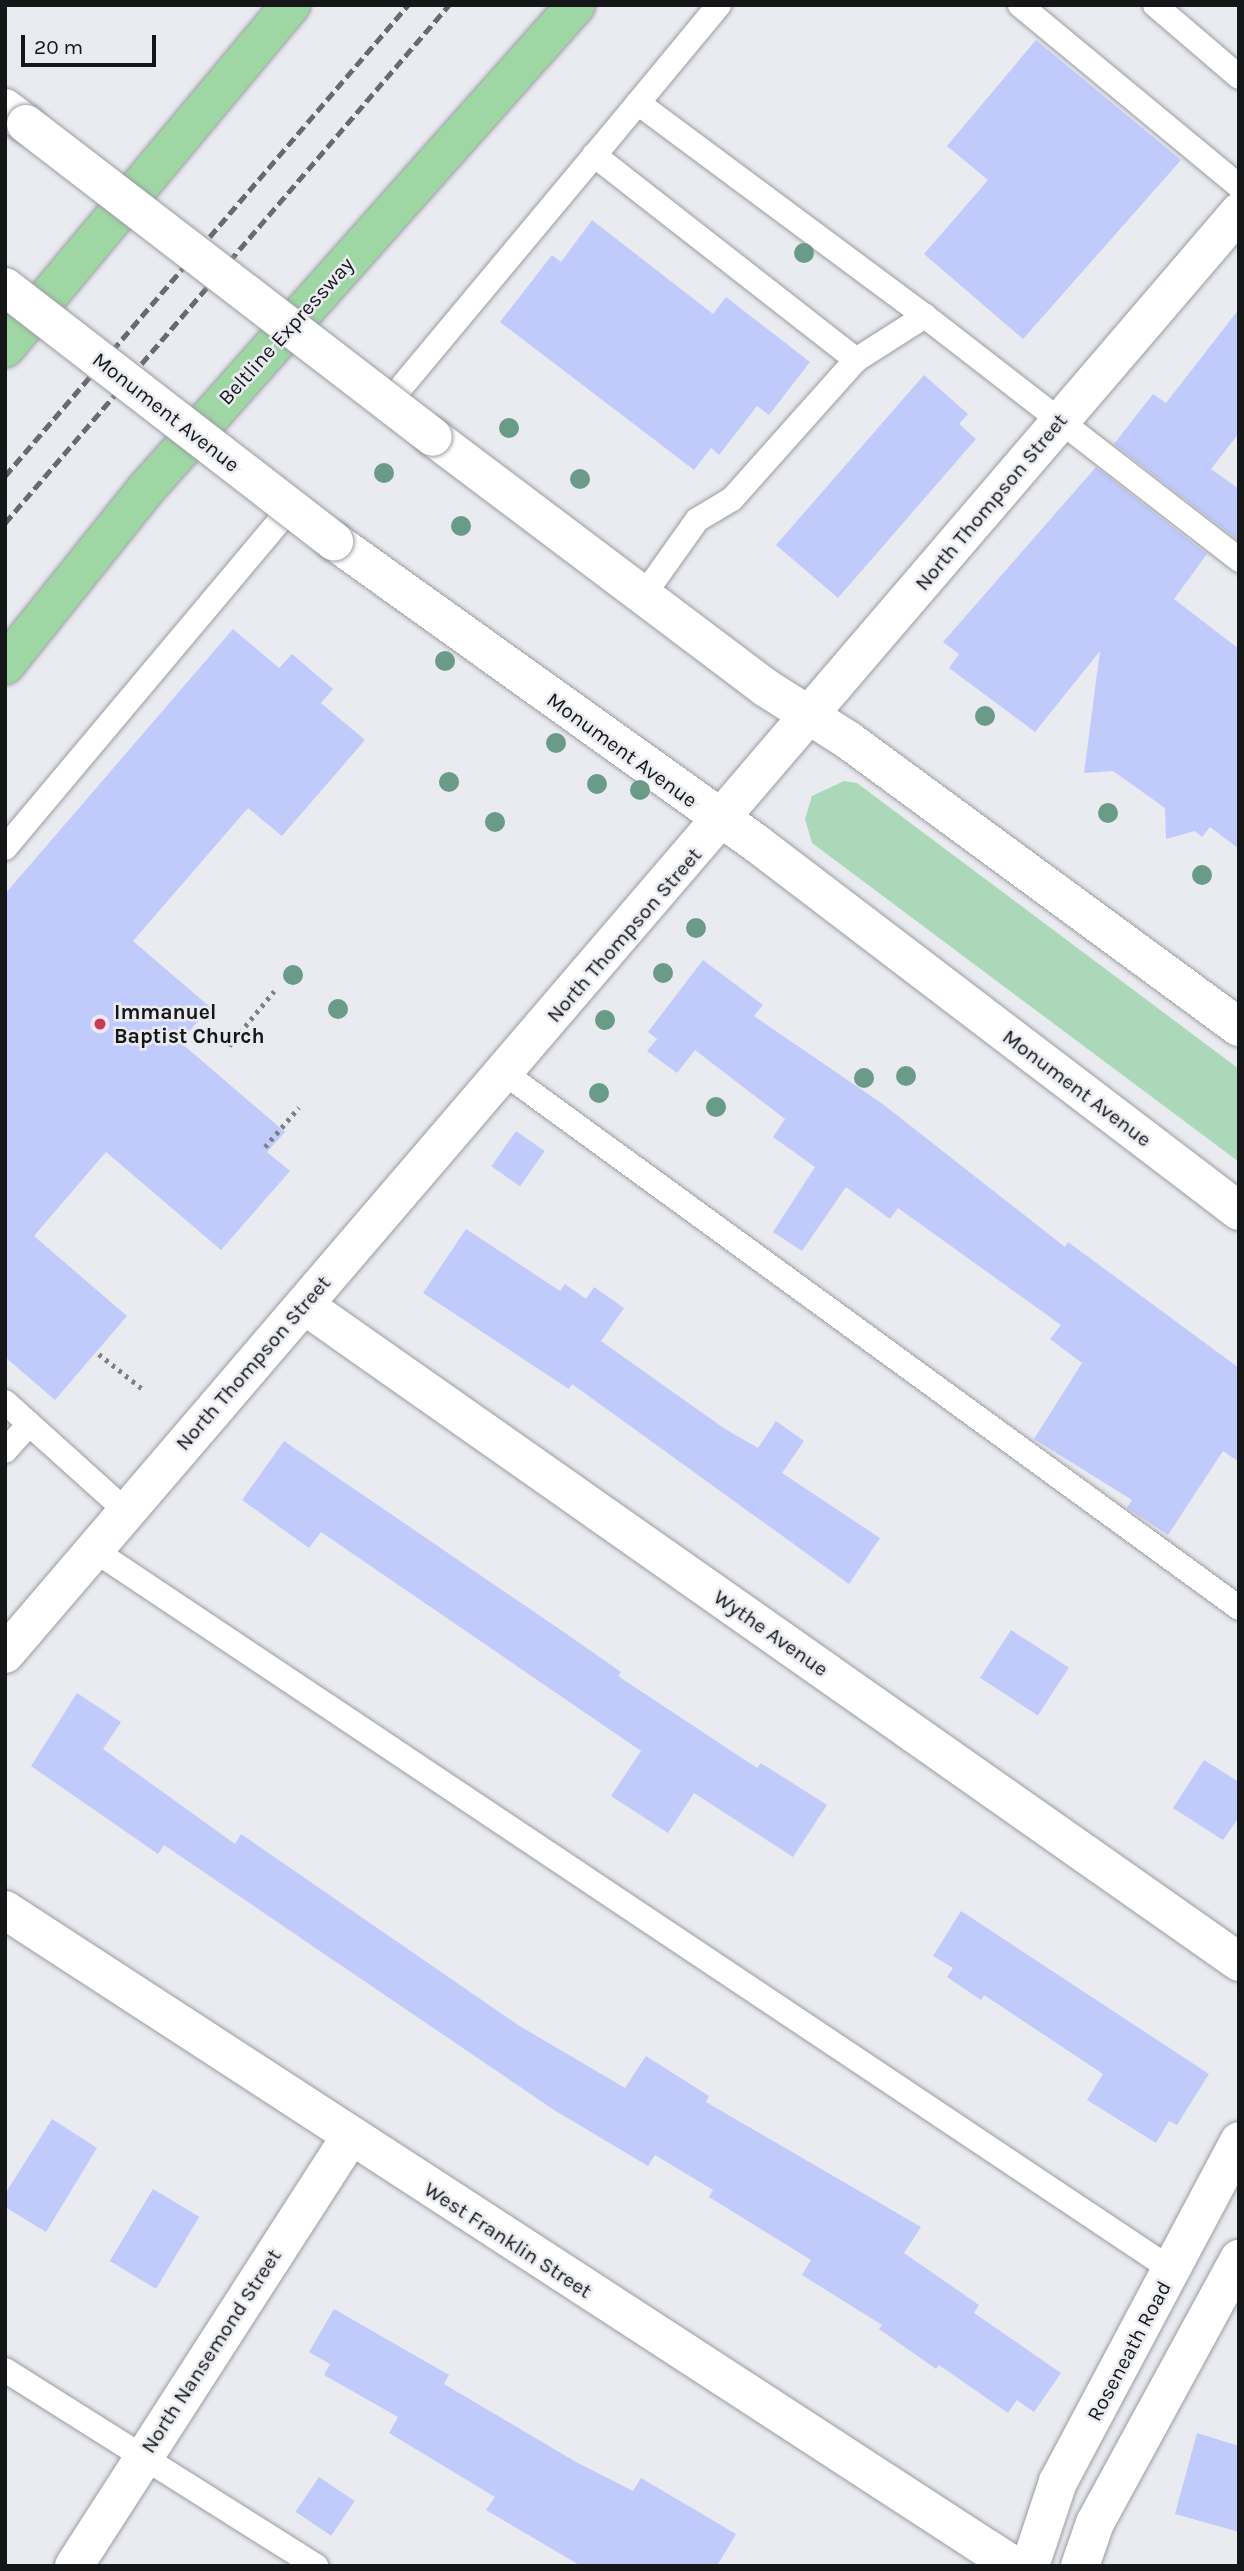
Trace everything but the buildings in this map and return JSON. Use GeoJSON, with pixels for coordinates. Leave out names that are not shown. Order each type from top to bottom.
{"type":"FeatureCollection","features":[{"type":"Feature","properties":{"kind":"highway"},"geometry":{"type":"LineString","coordinates":[[5,348],[291,5]]}},
{"type":"Feature","properties":{"kind":"highway","name":"Beltline Expressway"},"geometry":{"type":"LineString","coordinates":[[5,665],[146,489],[576,5]]}},
{"type":"Feature","properties":{"kind":"street"},"geometry":{"type":"LineString","coordinates":[[15,116],[643,596],[1239,1027]]}},
{"type":"Feature","properties":{"kind":"street","name":"North Thompson Street"},"geometry":{"type":"LineString","coordinates":[[5,1654],[503,1072],[723,821],[1058,421],[1239,212]]}},
{"type":"Feature","properties":{"kind":"street","name":"Monument Avenue"},"geometry":{"type":"LineString","coordinates":[[5,287],[334,541],[723,821],[1239,1211]]}},
{"type":"Feature","properties":{"kind":"street","name":"Wythe Avenue"},"geometry":{"type":"LineString","coordinates":[[303,1305],[1239,1962]]}},
{"type":"Feature","properties":{"kind":"street","name":"West Franklin Street"},"geometry":{"type":"LineString","coordinates":[[5,1910],[350,2137],[1014,2566]]}},
{"type":"Feature","properties":{"kind":"street","name":"North Nansemond Street"},"geometry":{"type":"LineString","coordinates":[[74,2566],[350,2137]]}},
{"type":"Feature","properties":{"kind":"street","name":"Roseneath Road"},"geometry":{"type":"LineString","coordinates":[[1030,2566],[1058,2483],[1239,2141]]}},
{"type":"Feature","properties":{"kind":"street"},"geometry":{"type":"LineString","coordinates":[[1080,2566],[1096,2523],[1239,2259]]}},
{"type":"Feature","properties":{"kind":"lane"},"geometry":{"type":"LineString","coordinates":[[388,403],[719,5]]}},
{"type":"Feature","properties":{"kind":"lane"},"geometry":{"type":"LineString","coordinates":[[1020,5],[1239,186]]}},
{"type":"Feature","properties":{"kind":"lane"},"geometry":{"type":"LineString","coordinates":[[1155,5],[1239,77]]}},
{"type":"Feature","properties":{"kind":"lane"},"geometry":{"type":"LineString","coordinates":[[638,103],[925,316],[1239,560]]}},
{"type":"Feature","properties":{"kind":"lane"},"geometry":{"type":"LineString","coordinates":[[594,155],[856,360]]}},
{"type":"Feature","properties":{"kind":"lane"},"geometry":{"type":"LineString","coordinates":[[643,596],[697,520],[732,499],[856,360],[925,316]]}},
{"type":"Feature","properties":{"kind":"lane"},"geometry":{"type":"LineString","coordinates":[[5,848],[290,508]]}},
{"type":"Feature","properties":{"kind":"lane"},"geometry":{"type":"LineString","coordinates":[[503,1072],[1239,1608]]}},
{"type":"Feature","properties":{"kind":"lane"},"geometry":{"type":"LineString","coordinates":[[5,1402],[126,1511]]}},
{"type":"Feature","properties":{"kind":"lane"},"geometry":{"type":"LineString","coordinates":[[5,1451],[29,1424]]}},
{"type":"Feature","properties":{"kind":"lane"},"geometry":{"type":"LineString","coordinates":[[94,1550],[1172,2270]]}},
{"type":"Feature","properties":{"kind":"lane"},"geometry":{"type":"LineString","coordinates":[[5,2370],[316,2566]]}},
{"type":"Feature","properties":{"kind":"path"},"geometry":{"type":"LineString","coordinates":[[229,1046],[275,991]]}},
{"type":"Feature","properties":{"kind":"path"},"geometry":{"type":"LineString","coordinates":[[265,1147],[299,1107]]}},
{"type":"Feature","properties":{"kind":"path"},"geometry":{"type":"LineString","coordinates":[[99,1354],[145,1391]]}},
{"type":"Feature","properties":{"kind":"green space"},"geometry":{"type":"Polygon","coordinates":[[[844,781],[857,783],[1239,1069],[1239,1162],[812,843],[805,819],[812,796],[844,781]]]}},
{"type":"Feature","properties":{"kind":"railway"},"geometry":{"type":"LineString","coordinates":[[5,476],[408,5]]}},
{"type":"Feature","properties":{"kind":"railway"},"geometry":{"type":"LineString","coordinates":[[5,523],[449,5]]}},
{"type":"Feature","properties":{"kind":"place","name":"Immanuel Baptist Church"},"geometry":{"type":"Point","coordinates":[100,1024]}}]}
